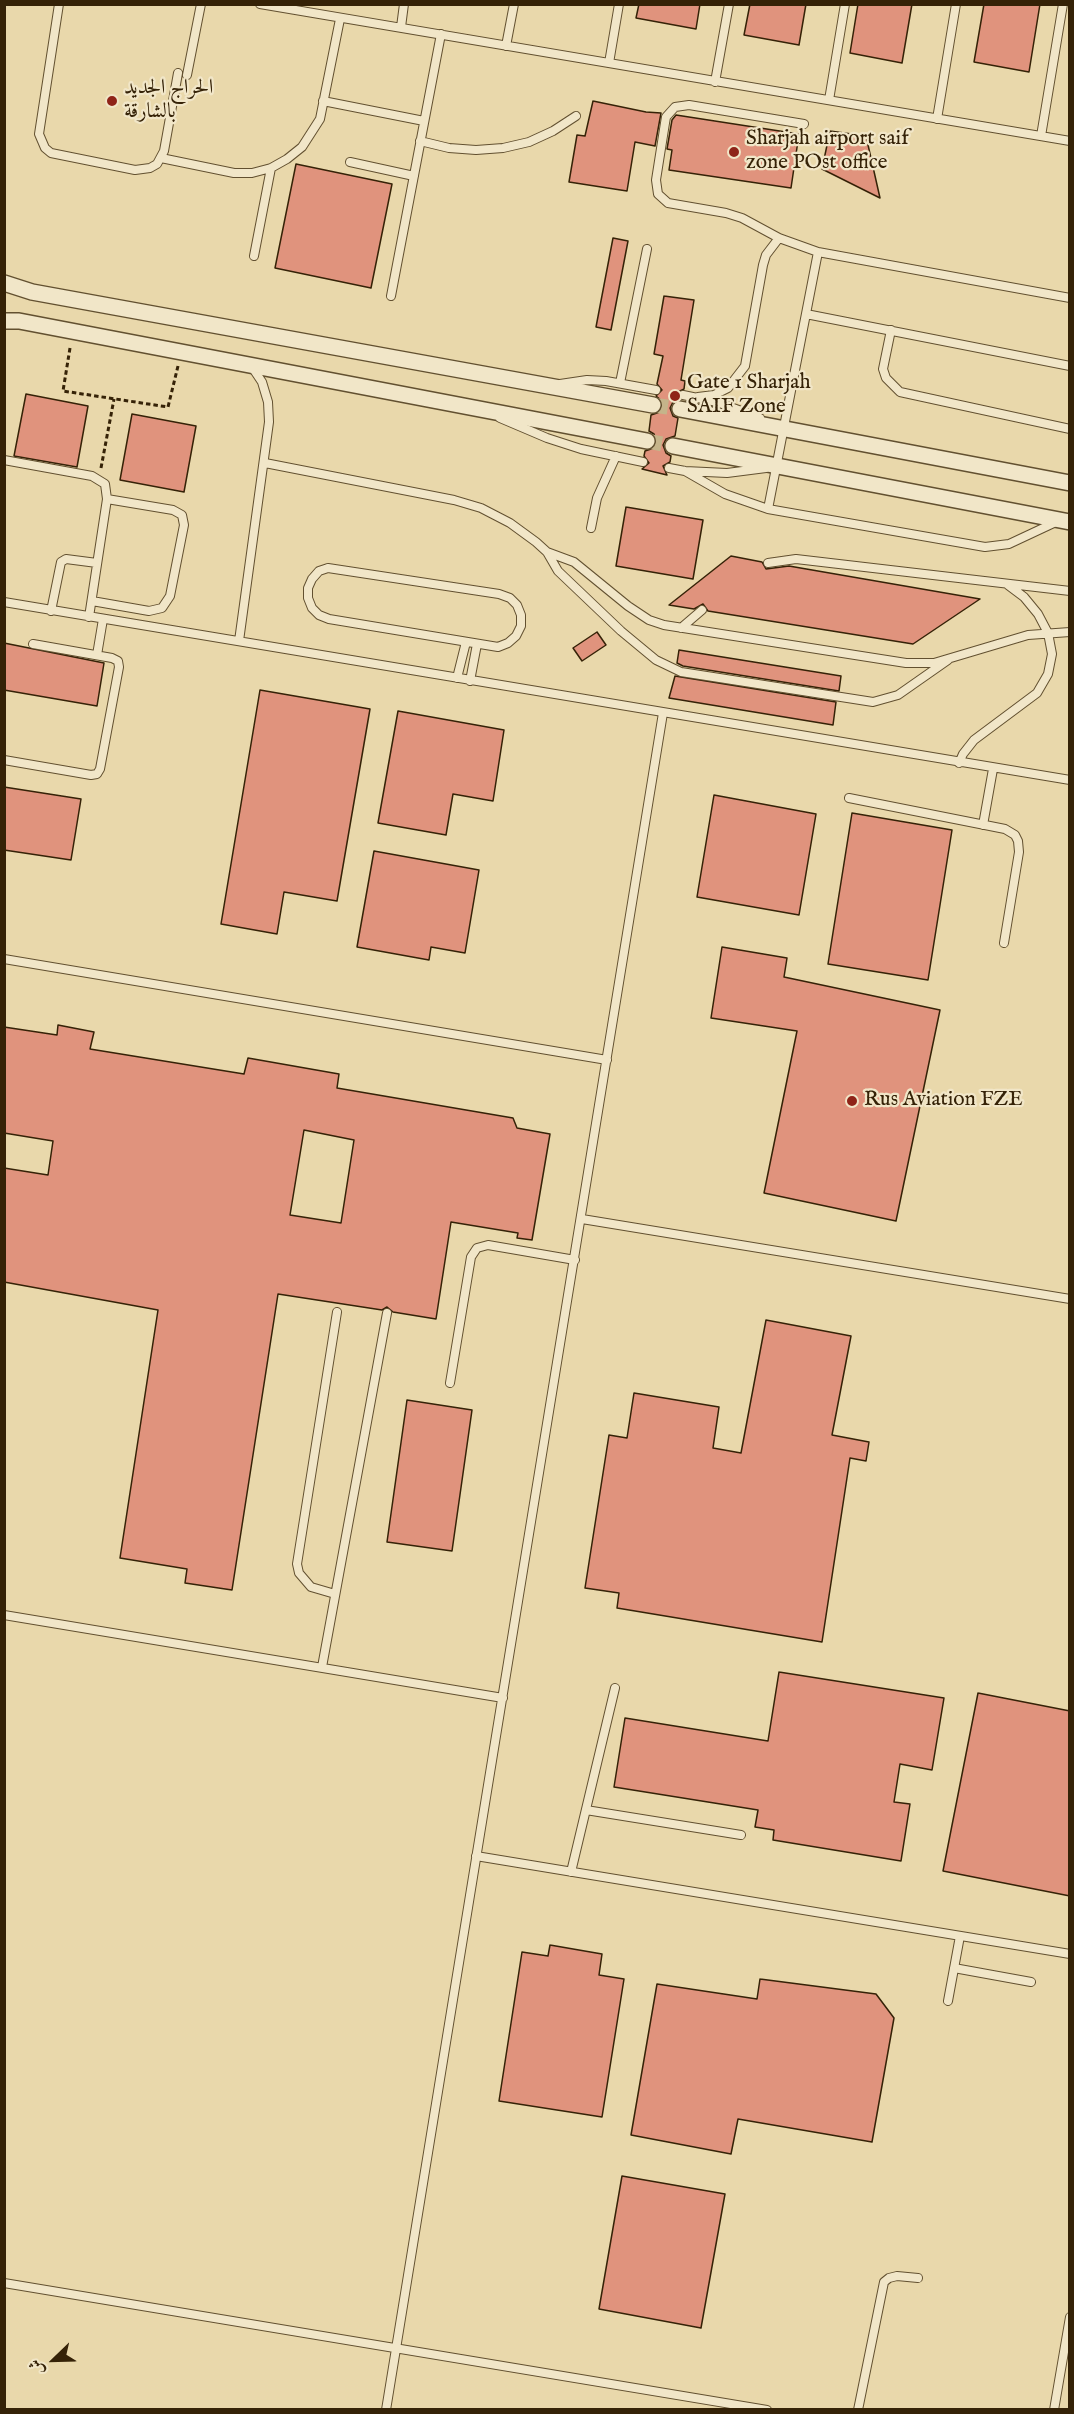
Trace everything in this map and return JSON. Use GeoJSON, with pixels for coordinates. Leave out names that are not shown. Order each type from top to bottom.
{"type":"FeatureCollection","features":[{"type":"Feature","properties":{"kind":"street"},"geometry":{"type":"LineString","coordinates":[[4,283],[44,295],[550,386],[655,397]]}},
{"type":"Feature","properties":{"kind":"street"},"geometry":{"type":"LineString","coordinates":[[4,321],[20,321],[647,441]]}},
{"type":"Feature","properties":{"kind":"street"},"geometry":{"type":"LineString","coordinates":[[681,402],[784,428],[1070,483]]}},
{"type":"Feature","properties":{"kind":"street"},"geometry":{"type":"LineString","coordinates":[[673,446],[1065,522]]}},
{"type":"Feature","properties":{"kind":"lane"},"geometry":{"type":"LineString","coordinates":[[59,4],[39,127],[39,134],[45,148],[58,156],[135,170],[150,168],[161,158],[178,73]]}},
{"type":"Feature","properties":{"kind":"lane"},"geometry":{"type":"LineString","coordinates":[[187,75],[201,4]]}},
{"type":"Feature","properties":{"kind":"lane"},"geometry":{"type":"LineString","coordinates":[[260,4],[293,7],[340,20],[400,27],[1070,141]]}},
{"type":"Feature","properties":{"kind":"lane"},"geometry":{"type":"LineString","coordinates":[[400,27],[404,4]]}},
{"type":"Feature","properties":{"kind":"lane"},"geometry":{"type":"LineString","coordinates":[[506,46],[514,4]]}},
{"type":"Feature","properties":{"kind":"lane"},"geometry":{"type":"LineString","coordinates":[[609,63],[619,4]]}},
{"type":"Feature","properties":{"kind":"lane"},"geometry":{"type":"LineString","coordinates":[[715,82],[729,4]]}},
{"type":"Feature","properties":{"kind":"lane"},"geometry":{"type":"LineString","coordinates":[[829,100],[845,4]]}},
{"type":"Feature","properties":{"kind":"lane"},"geometry":{"type":"LineString","coordinates":[[937,119],[956,4]]}},
{"type":"Feature","properties":{"kind":"lane"},"geometry":{"type":"LineString","coordinates":[[1041,136],[1063,4]]}},
{"type":"Feature","properties":{"kind":"lane"},"geometry":{"type":"LineString","coordinates":[[161,158],[234,173],[252,173],[271,168],[287,159],[302,147],[320,119],[340,20]]}},
{"type":"Feature","properties":{"kind":"lane"},"geometry":{"type":"LineString","coordinates":[[391,296],[441,34]]}},
{"type":"Feature","properties":{"kind":"lane"},"geometry":{"type":"LineString","coordinates":[[323,101],[424,121]]}},
{"type":"Feature","properties":{"kind":"lane"},"geometry":{"type":"LineString","coordinates":[[804,124],[682,105],[670,111],[665,123],[656,187],[662,199],[668,202],[726,213],[755,224],[779,238],[818,252],[1070,298]]}},
{"type":"Feature","properties":{"kind":"lane"},"geometry":{"type":"LineString","coordinates":[[420,141],[467,150],[503,148],[529,142],[553,131],[576,116]]}},
{"type":"Feature","properties":{"kind":"lane"},"geometry":{"type":"LineString","coordinates":[[350,162],[414,176]]}},
{"type":"Feature","properties":{"kind":"lane"},"geometry":{"type":"LineString","coordinates":[[254,256],[271,168]]}},
{"type":"Feature","properties":{"kind":"lane"},"geometry":{"type":"LineString","coordinates":[[681,402],[714,395],[728,388],[745,366],[763,265],[766,255],[779,238]]}},
{"type":"Feature","properties":{"kind":"lane"},"geometry":{"type":"LineString","coordinates":[[620,383],[647,249]]}},
{"type":"Feature","properties":{"kind":"lane"},"geometry":{"type":"LineString","coordinates":[[768,509],[818,252]]}},
{"type":"Feature","properties":{"kind":"lane"},"geometry":{"type":"LineString","coordinates":[[806,314],[1070,366]]}},
{"type":"Feature","properties":{"kind":"lane"},"geometry":{"type":"LineString","coordinates":[[891,330],[883,369],[886,378],[900,392],[1070,429]]}},
{"type":"Feature","properties":{"kind":"lane"},"geometry":{"type":"LineString","coordinates":[[239,641],[269,422],[268,402],[262,382],[252,365]]}},
{"type":"Feature","properties":{"kind":"lane"},"geometry":{"type":"LineString","coordinates":[[550,386],[587,380],[620,383],[655,397]]}},
{"type":"Feature","properties":{"kind":"lane"},"geometry":{"type":"LineString","coordinates":[[698,397],[736,408],[784,428]]}},
{"type":"Feature","properties":{"kind":"lane"},"geometry":{"type":"LineString","coordinates":[[483,410],[547,438],[643,462]]}},
{"type":"Feature","properties":{"kind":"lane"},"geometry":{"type":"LineString","coordinates":[[591,528],[597,498],[616,456]]}},
{"type":"Feature","properties":{"kind":"lane"},"geometry":{"type":"LineString","coordinates":[[4,460],[99,479],[107,492],[89,617]]}},
{"type":"Feature","properties":{"kind":"lane"},"geometry":{"type":"LineString","coordinates":[[265,463],[454,500],[481,508],[510,523],[547,552],[574,562],[649,620],[681,628],[906,663],[934,663],[1008,640],[1048,633],[1070,632]]}},
{"type":"Feature","properties":{"kind":"lane"},"geometry":{"type":"LineString","coordinates":[[669,468],[727,473],[777,466]]}},
{"type":"Feature","properties":{"kind":"lane"},"geometry":{"type":"LineString","coordinates":[[685,471],[725,494],[768,509],[985,547],[1009,544],[1065,522]]}},
{"type":"Feature","properties":{"kind":"lane"},"geometry":{"type":"LineString","coordinates":[[92,601],[149,611],[162,608],[170,596],[184,525],[182,515],[173,510],[107,499]]}},
{"type":"Feature","properties":{"kind":"lane"},"geometry":{"type":"LineString","coordinates":[[547,552],[558,571],[621,631],[656,660],[681,672],[873,702],[898,695],[948,660]]}},
{"type":"Feature","properties":{"kind":"lane"},"geometry":{"type":"LineString","coordinates":[[51,610],[61,562],[66,559],[97,563]]}},
{"type":"Feature","properties":{"kind":"lane"},"geometry":{"type":"LineString","coordinates":[[768,562],[796,559],[1070,591]]}},
{"type":"Feature","properties":{"kind":"lane"},"geometry":{"type":"LineString","coordinates":[[339,568],[500,594],[510,598],[517,605],[521,615],[521,626],[516,636],[508,643],[498,647],[477,644],[329,619],[319,615],[312,608],[308,598],[308,588],[319,571],[339,568]]}},
{"type":"Feature","properties":{"kind":"lane"},"geometry":{"type":"LineString","coordinates":[[959,763],[974,740],[1037,693],[1048,675],[1052,654],[1048,633],[1038,614],[1024,597],[1006,584]]}},
{"type":"Feature","properties":{"kind":"lane"},"geometry":{"type":"LineString","coordinates":[[4,602],[993,769],[1070,780]]}},
{"type":"Feature","properties":{"kind":"lane"},"geometry":{"type":"LineString","coordinates":[[681,628],[702,610]]}},
{"type":"Feature","properties":{"kind":"lane"},"geometry":{"type":"LineString","coordinates":[[97,655],[103,619]]}},
{"type":"Feature","properties":{"kind":"lane"},"geometry":{"type":"LineString","coordinates":[[457,678],[466,642]]}},
{"type":"Feature","properties":{"kind":"lane"},"geometry":{"type":"LineString","coordinates":[[4,760],[91,775],[97,774],[100,769],[119,667],[116,658],[33,644]]}},
{"type":"Feature","properties":{"kind":"lane"},"geometry":{"type":"LineString","coordinates":[[470,681],[477,644]]}},
{"type":"Feature","properties":{"kind":"lane"},"geometry":{"type":"LineString","coordinates":[[386,2409],[663,713]]}},
{"type":"Feature","properties":{"kind":"lane"},"geometry":{"type":"LineString","coordinates":[[983,825],[993,769]]}},
{"type":"Feature","properties":{"kind":"lane"},"geometry":{"type":"LineString","coordinates":[[849,798],[1011,831],[1020,847],[1004,943]]}},
{"type":"Feature","properties":{"kind":"lane"},"geometry":{"type":"LineString","coordinates":[[4,959],[607,1060]]}},
{"type":"Feature","properties":{"kind":"lane"},"geometry":{"type":"LineString","coordinates":[[582,1219],[1070,1299]]}},
{"type":"Feature","properties":{"kind":"lane"},"geometry":{"type":"LineString","coordinates":[[450,1383],[471,1257],[477,1248],[488,1245],[575,1260]]}},
{"type":"Feature","properties":{"kind":"lane"},"geometry":{"type":"LineString","coordinates":[[335,1594],[311,1587],[299,1573],[297,1564],[337,1312]]}},
{"type":"Feature","properties":{"kind":"lane"},"geometry":{"type":"LineString","coordinates":[[322,1667],[387,1313]]}},
{"type":"Feature","properties":{"kind":"lane"},"geometry":{"type":"LineString","coordinates":[[4,1615],[503,1698]]}},
{"type":"Feature","properties":{"kind":"lane"},"geometry":{"type":"LineString","coordinates":[[571,1872],[615,1688]]}},
{"type":"Feature","properties":{"kind":"lane"},"geometry":{"type":"LineString","coordinates":[[586,1810],[741,1835]]}},
{"type":"Feature","properties":{"kind":"lane"},"geometry":{"type":"LineString","coordinates":[[476,1856],[1070,1954]]}},
{"type":"Feature","properties":{"kind":"lane"},"geometry":{"type":"LineString","coordinates":[[948,2001],[960,1936]]}},
{"type":"Feature","properties":{"kind":"lane"},"geometry":{"type":"LineString","coordinates":[[954,1968],[1031,1982]]}},
{"type":"Feature","properties":{"kind":"lane"},"geometry":{"type":"LineString","coordinates":[[858,2409],[884,2283],[897,2276],[918,2278]]}},
{"type":"Feature","properties":{"kind":"lane"},"geometry":{"type":"LineString","coordinates":[[4,2283],[767,2409]]}},
{"type":"Feature","properties":{"kind":"lane"},"geometry":{"type":"LineString","coordinates":[[1054,2409],[1070,2317]]}},
{"type":"Feature","properties":{"kind":"path"},"geometry":{"type":"LineString","coordinates":[[73,331],[63,391],[168,407],[181,352]]}},
{"type":"Feature","properties":{"kind":"path"},"geometry":{"type":"LineString","coordinates":[[99,479],[114,399]]}},
{"type":"Feature","properties":{"kind":"building"},"geometry":{"type":"Polygon","coordinates":[[[639,4],[700,4],[696,29],[636,18],[639,4]]]}},
{"type":"Feature","properties":{"kind":"building"},"geometry":{"type":"Polygon","coordinates":[[[750,4],[806,4],[799,45],[744,35],[750,4]]]}},
{"type":"Feature","properties":{"kind":"building"},"geometry":{"type":"Polygon","coordinates":[[[858,4],[912,4],[902,63],[850,53],[858,4]]]}},
{"type":"Feature","properties":{"kind":"building"},"geometry":{"type":"Polygon","coordinates":[[[984,4],[1040,4],[1029,72],[974,62],[984,4]]]}},
{"type":"Feature","properties":{"kind":"building"},"geometry":{"type":"Polygon","coordinates":[[[593,101],[661,113],[655,146],[635,142],[627,191],[569,182],[577,135],[585,136],[593,101]]]}},
{"type":"Feature","properties":{"kind":"building","name":"Sharjah airport saif zone POst office"},"geometry":{"type":"Polygon","coordinates":[[[676,115],[799,134],[791,188],[669,170],[672,150],[667,149],[672,120],[676,115]]]}},
{"type":"Feature","properties":{"kind":"building"},"geometry":{"type":"Polygon","coordinates":[[[830,131],[866,136],[880,198],[822,169],[830,131]]]}},
{"type":"Feature","properties":{"kind":"building"},"geometry":{"type":"Polygon","coordinates":[[[296,164],[392,184],[371,288],[275,268],[296,164]]]}},
{"type":"Feature","properties":{"kind":"building"},"geometry":{"type":"Polygon","coordinates":[[[613,238],[628,241],[611,330],[596,327],[613,238]]]}},
{"type":"Feature","properties":{"kind":"building"},"geometry":{"type":"Polygon","coordinates":[[[664,296],[694,300],[681,380],[685,381],[684,389],[678,392],[679,400],[673,402],[670,408],[673,416],[678,418],[675,436],[666,439],[663,445],[666,453],[671,456],[670,462],[663,466],[667,475],[642,469],[649,463],[644,456],[645,451],[654,448],[657,442],[654,434],[649,431],[651,415],[660,412],[663,406],[662,401],[656,396],[662,390],[657,384],[663,356],[654,354],[664,296]]]}},
{"type":"Feature","properties":{"kind":"building"},"geometry":{"type":"Polygon","coordinates":[[[26,394],[88,406],[77,467],[14,456],[26,394]]]}},
{"type":"Feature","properties":{"kind":"building"},"geometry":{"type":"Polygon","coordinates":[[[132,414],[196,426],[184,492],[120,480],[132,414]]]}},
{"type":"Feature","properties":{"kind":"building"},"geometry":{"type":"Polygon","coordinates":[[[626,507],[703,520],[693,579],[616,566],[626,507]]]}},
{"type":"Feature","properties":{"kind":"building"},"geometry":{"type":"Polygon","coordinates":[[[731,556],[762,562],[766,569],[789,566],[980,599],[913,644],[708,611],[703,604],[694,609],[669,605],[731,556]]]}},
{"type":"Feature","properties":{"kind":"building"},"geometry":{"type":"Polygon","coordinates":[[[597,632],[606,645],[582,661],[573,648],[597,632]]]}},
{"type":"Feature","properties":{"kind":"building"},"geometry":{"type":"Polygon","coordinates":[[[4,643],[104,663],[97,706],[4,690],[4,643]]]}},
{"type":"Feature","properties":{"kind":"building"},"geometry":{"type":"Polygon","coordinates":[[[679,650],[841,676],[839,691],[683,666],[677,663],[679,650]]]}},
{"type":"Feature","properties":{"kind":"building"},"geometry":{"type":"Polygon","coordinates":[[[675,676],[836,702],[833,725],[669,698],[675,676]]]}},
{"type":"Feature","properties":{"kind":"building"},"geometry":{"type":"Polygon","coordinates":[[[260,690],[370,709],[337,901],[284,892],[277,934],[221,924],[260,690]]]}},
{"type":"Feature","properties":{"kind":"building"},"geometry":{"type":"Polygon","coordinates":[[[398,711],[504,730],[493,801],[453,794],[446,835],[378,823],[398,711]]]}},
{"type":"Feature","properties":{"kind":"building"},"geometry":{"type":"Polygon","coordinates":[[[4,787],[81,799],[71,860],[4,850],[4,787]]]}},
{"type":"Feature","properties":{"kind":"building"},"geometry":{"type":"Polygon","coordinates":[[[714,795],[816,814],[799,915],[697,897],[714,795]]]}},
{"type":"Feature","properties":{"kind":"building"},"geometry":{"type":"Polygon","coordinates":[[[852,813],[952,830],[928,980],[828,964],[852,813]]]}},
{"type":"Feature","properties":{"kind":"building"},"geometry":{"type":"Polygon","coordinates":[[[374,851],[479,870],[465,953],[431,947],[429,960],[357,947],[374,851]]]}},
{"type":"Feature","properties":{"kind":"building","name":"Rus Aviation FZE"},"geometry":{"type":"Polygon","coordinates":[[[722,947],[787,958],[784,977],[940,1010],[896,1221],[764,1193],[797,1031],[711,1018],[722,947]]]}},
{"type":"Feature","properties":{"kind":"building"},"geometry":{"type":"Polygon","coordinates":[[[58,1025],[94,1032],[90,1049],[244,1074],[248,1058],[339,1074],[337,1088],[513,1118],[517,1128],[550,1134],[532,1240],[517,1238],[518,1233],[451,1222],[436,1319],[393,1312],[387,1307],[382,1310],[278,1294],[232,1590],[185,1583],[187,1569],[120,1558],[158,1310],[4,1282],[4,1168],[48,1175],[53,1141],[4,1133],[4,1027],[57,1035],[58,1025]],[[304,1130],[290,1215],[341,1223],[354,1140],[304,1130]]]}},
{"type":"Feature","properties":{"kind":"building"},"geometry":{"type":"Polygon","coordinates":[[[766,1320],[851,1336],[832,1435],[869,1442],[866,1461],[850,1458],[822,1642],[617,1608],[619,1593],[585,1588],[609,1435],[627,1438],[634,1393],[719,1407],[713,1448],[741,1453],[766,1320]]]}},
{"type":"Feature","properties":{"kind":"building"},"geometry":{"type":"Polygon","coordinates":[[[407,1400],[472,1410],[452,1551],[387,1542],[407,1400]]]}},
{"type":"Feature","properties":{"kind":"building"},"geometry":{"type":"Polygon","coordinates":[[[779,1672],[944,1698],[932,1770],[900,1764],[894,1802],[910,1804],[901,1861],[773,1840],[774,1830],[755,1827],[758,1810],[614,1787],[625,1718],[768,1741],[779,1672]]]}},
{"type":"Feature","properties":{"kind":"building"},"geometry":{"type":"Polygon","coordinates":[[[978,1693],[1070,1711],[1070,1896],[943,1871],[978,1693]]]}},
{"type":"Feature","properties":{"kind":"building"},"geometry":{"type":"Polygon","coordinates":[[[550,1945],[602,1954],[599,1975],[624,1979],[602,2117],[499,2101],[522,1952],[548,1956],[550,1945]]]}},
{"type":"Feature","properties":{"kind":"building"},"geometry":{"type":"Polygon","coordinates":[[[760,1979],[876,1994],[894,2018],[872,2142],[738,2119],[731,2154],[631,2135],[657,1984],[757,1999],[760,1979]]]}},
{"type":"Feature","properties":{"kind":"building"},"geometry":{"type":"Polygon","coordinates":[[[622,2176],[725,2194],[701,2328],[599,2309],[622,2176]]]}},
{"type":"Feature","properties":{"kind":"tunnel"},"geometry":{"type":"LineString","coordinates":[[653,405],[680,409]]}},
{"type":"Feature","properties":{"kind":"tunnel"},"geometry":{"type":"LineString","coordinates":[[647,441],[673,446]]}},
{"type":"Feature","properties":{"kind":"place","name":"الحراج الجديد بالشارقة"},"geometry":{"type":"Point","coordinates":[112,101]}},
{"type":"Feature","properties":{"kind":"place","name":"Sharjah airport saif zone POst office"},"geometry":{"type":"Point","coordinates":[734,152]}},
{"type":"Feature","properties":{"kind":"place","name":"Gate 1 Sharjah SAIF Zone"},"geometry":{"type":"Point","coordinates":[675,396]}},
{"type":"Feature","properties":{"kind":"place","name":"Rus Aviation FZE"},"geometry":{"type":"Point","coordinates":[852,1101]}}]}
